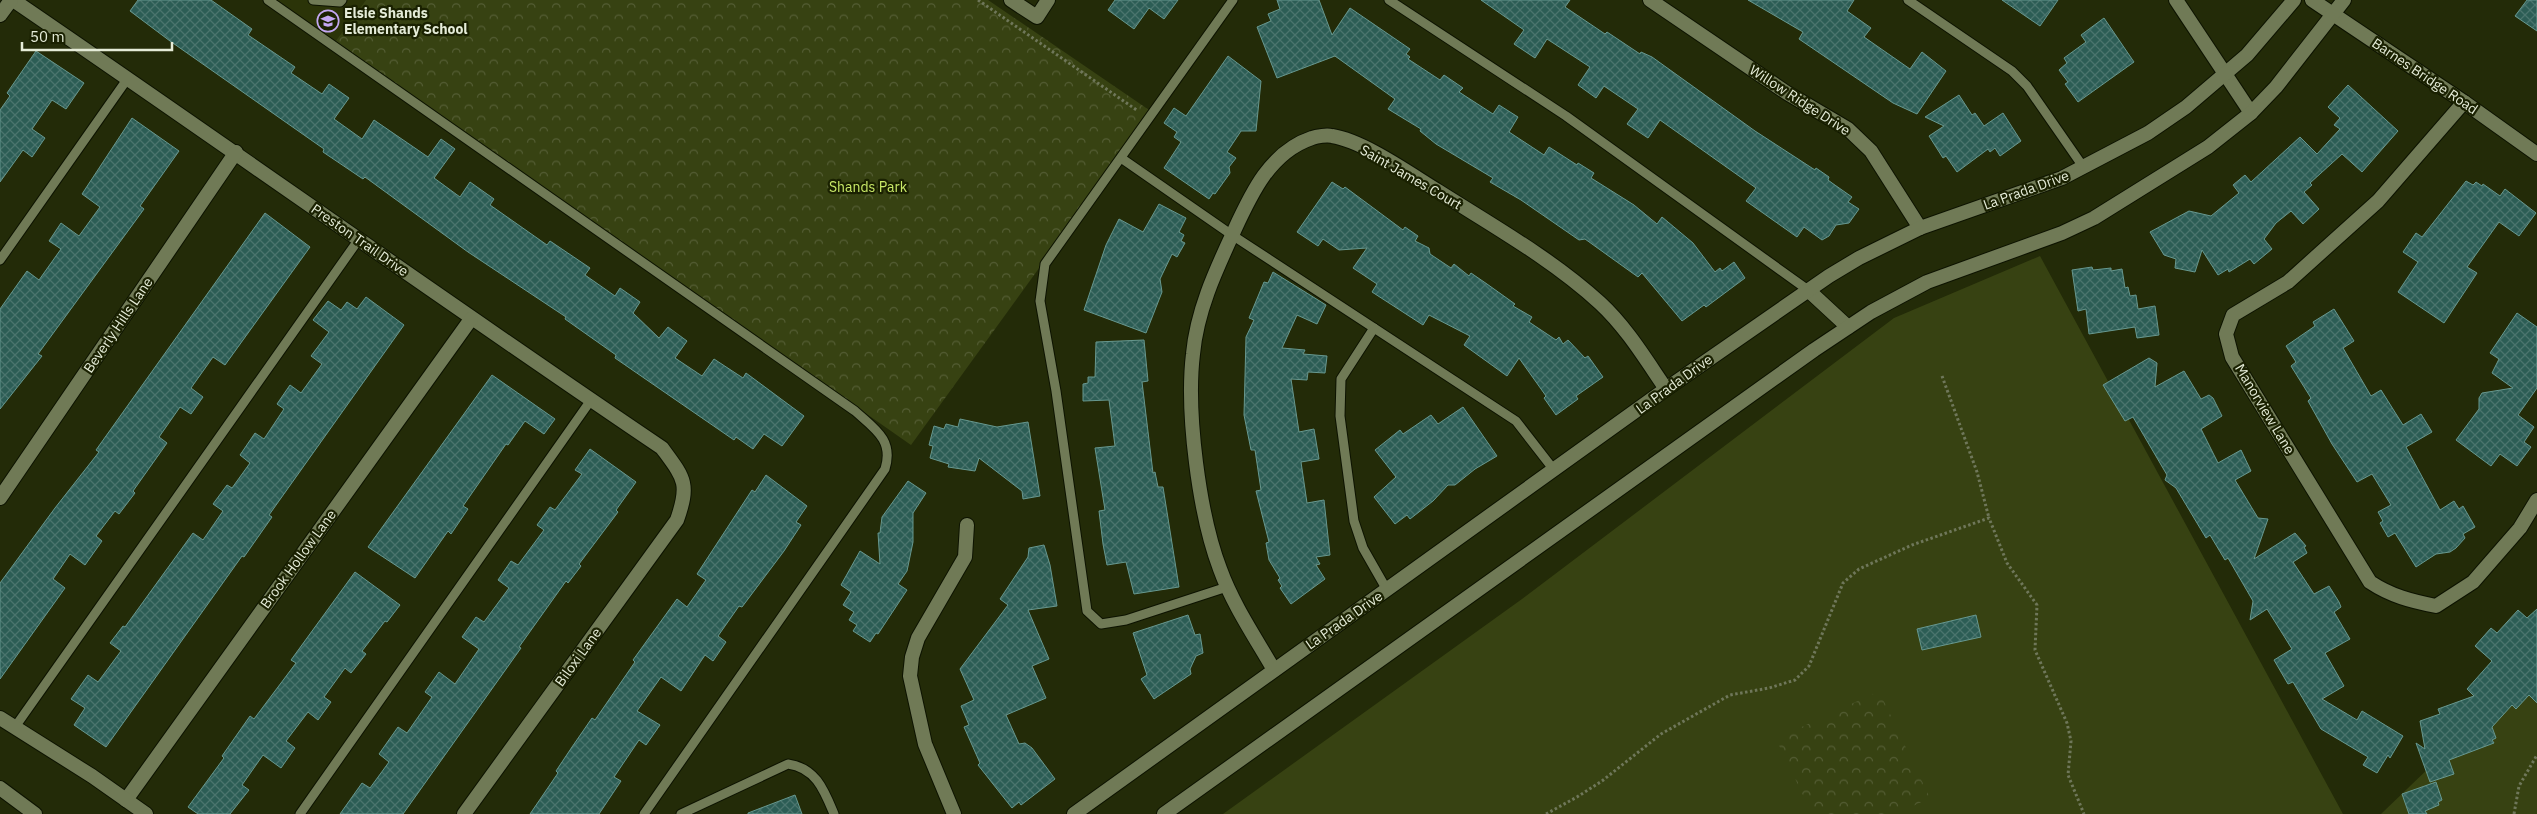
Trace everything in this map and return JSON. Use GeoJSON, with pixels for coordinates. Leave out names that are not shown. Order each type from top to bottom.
{"type":"FeatureCollection","features":[{"type":"Feature","properties":{"kind":"street"},"geometry":{"type":"LineString","coordinates":[[0,15],[12,0]]}},
{"type":"Feature","properties":{"kind":"street","name":"Preston Trail Drive"},"geometry":{"type":"LineString","coordinates":[[12,0],[236,152],[471,318],[662,448],[680,473],[685,496]]}},
{"type":"Feature","properties":{"kind":"street"},"geometry":{"type":"LineString","coordinates":[[1011,0],[1037,17],[1048,0]]}},
{"type":"Feature","properties":{"kind":"street","name":"Willow Ridge Drive"},"geometry":{"type":"LineString","coordinates":[[1650,0],[1787,93],[1848,129],[1871,151],[1920,228]]}},
{"type":"Feature","properties":{"kind":"street"},"geometry":{"type":"LineString","coordinates":[[2176,0],[2251,113]]}},
{"type":"Feature","properties":{"kind":"street","name":"La Prada Drive"},"geometry":{"type":"LineString","coordinates":[[1074,814],[1808,290],[1860,258],[1920,228],[2026,192],[2084,168],[2148,133],[2186,107],[2247,55],[2294,0]]}},
{"type":"Feature","properties":{"kind":"street","name":"Barnes Bridge Road"},"geometry":{"type":"LineString","coordinates":[[2312,0],[2464,102],[2537,154]]}},
{"type":"Feature","properties":{"kind":"street"},"geometry":{"type":"LineString","coordinates":[[1164,814],[1848,326],[1927,282],[2062,233],[2094,218],[2208,147],[2251,113],[2276,87],[2344,0]]}},
{"type":"Feature","properties":{"kind":"street","name":"Manorview Lane"},"geometry":{"type":"LineString","coordinates":[[2464,102],[2378,201],[2288,282],[2233,315],[2226,334],[2232,356],[2370,582],[2387,593],[2403,600],[2436,606],[2473,582],[2520,528],[2537,500]]}},
{"type":"Feature","properties":{"kind":"street","name":"Saint James Court"},"geometry":{"type":"LineString","coordinates":[[1274,670],[1219,568],[1198,478],[1191,389],[1193,353],[1198,324],[1210,283],[1250,195],[1276,160],[1312,138],[1331,135],[1348,141],[1393,163],[1515,240],[1580,285],[1622,325],[1666,390]]}},
{"type":"Feature","properties":{"kind":"street","name":"Beverly Hills Lane"},"geometry":{"type":"LineString","coordinates":[[0,498],[236,152]]}},
{"type":"Feature","properties":{"kind":"street"},"geometry":{"type":"LineString","coordinates":[[1808,290],[1848,326]]}},
{"type":"Feature","properties":{"kind":"street","name":"Brook Hollow Lane"},"geometry":{"type":"LineString","coordinates":[[126,800],[471,318]]}},
{"type":"Feature","properties":{"kind":"street","name":"Biloxi Lane"},"geometry":{"type":"LineString","coordinates":[[464,814],[677,520],[685,496]]}},
{"type":"Feature","properties":{"kind":"street"},"geometry":{"type":"LineString","coordinates":[[954,814],[925,744],[910,676],[912,658],[918,638],[965,556],[967,525]]}},
{"type":"Feature","properties":{"kind":"street"},"geometry":{"type":"LineString","coordinates":[[0,718],[146,814]]}},
{"type":"Feature","properties":{"kind":"street"},"geometry":{"type":"LineString","coordinates":[[0,788],[36,814]]}},
{"type":"Feature","properties":{"kind":"lane"},"geometry":{"type":"LineString","coordinates":[[268,0],[855,411],[880,435],[888,448],[885,469],[644,814]]}},
{"type":"Feature","properties":{"kind":"lane"},"geometry":{"type":"LineString","coordinates":[[313,0],[340,2],[342,0]]}},
{"type":"Feature","properties":{"kind":"lane"},"geometry":{"type":"LineString","coordinates":[[1228,587],[1126,620],[1100,624],[1088,611],[1056,391],[1040,301],[1045,264],[1233,0]]}},
{"type":"Feature","properties":{"kind":"lane"},"geometry":{"type":"LineString","coordinates":[[1389,0],[1566,116],[1808,290]]}},
{"type":"Feature","properties":{"kind":"lane"},"geometry":{"type":"LineString","coordinates":[[1908,0],[2017,76],[2027,86],[2084,168]]}},
{"type":"Feature","properties":{"kind":"lane"},"geometry":{"type":"LineString","coordinates":[[0,260],[128,78]]}},
{"type":"Feature","properties":{"kind":"lane"},"geometry":{"type":"LineString","coordinates":[[1122,158],[1232,235],[1516,421],[1554,470]]}},
{"type":"Feature","properties":{"kind":"lane"},"geometry":{"type":"LineString","coordinates":[[15,728],[359,240]]}},
{"type":"Feature","properties":{"kind":"lane"},"geometry":{"type":"LineString","coordinates":[[1374,328],[1341,379],[1340,416],[1354,521],[1363,548],[1387,590]]}},
{"type":"Feature","properties":{"kind":"lane"},"geometry":{"type":"LineString","coordinates":[[300,814],[591,400]]}},
{"type":"Feature","properties":{"kind":"lane"},"geometry":{"type":"LineString","coordinates":[[681,814],[788,764],[799,766],[810,772],[824,789],[834,814]]}},
{"type":"Feature","properties":{"kind":"path"},"geometry":{"type":"LineString","coordinates":[[978,0],[1149,119]]}},
{"type":"Feature","properties":{"kind":"path"},"geometry":{"type":"LineString","coordinates":[[1942,376],[1977,472],[1989,518],[2007,563],[2037,605],[2035,650],[2067,723],[2071,741],[2068,775],[2084,814]]}},
{"type":"Feature","properties":{"kind":"path"},"geometry":{"type":"LineString","coordinates":[[1546,814],[1578,797],[1602,781],[1662,734],[1730,696],[1769,688],[1795,680],[1809,666],[1843,583],[1859,569],[1912,545],[1989,518]]}},
{"type":"Feature","properties":{"kind":"path"},"geometry":{"type":"LineString","coordinates":[[2514,814],[2519,786],[2537,755]]}},
{"type":"Feature","properties":{"kind":"shaded area","name":"Elsie Shands Elementary School"},"geometry":{"type":"Polygon","coordinates":[[[276,0],[366,0],[335,42],[276,0]]]}},
{"type":"Feature","properties":{"kind":"green space","name":"Shands Park"},"geometry":{"type":"Polygon","coordinates":[[[366,0],[988,0],[1152,112],[911,445],[335,42],[366,0]]]}},
{"type":"Feature","properties":{"kind":"green space"},"geometry":{"type":"Polygon","coordinates":[[[2040,256],[2343,814],[1223,814],[1522,599],[1894,318],[2040,256]]]}},
{"type":"Feature","properties":{"kind":"green space"},"geometry":{"type":"Polygon","coordinates":[[[2537,664],[2537,814],[2381,814],[2537,664]]]}},
{"type":"Feature","properties":{"kind":"green space"},"geometry":{"type":"Polygon","coordinates":[[[1879,691],[1930,798],[1896,814],[1812,814],[1776,739],[1879,691]]]}},
{"type":"Feature","properties":{"kind":"building"},"geometry":{"type":"Polygon","coordinates":[[[138,0],[211,0],[252,29],[248,35],[295,67],[291,73],[322,94],[329,84],[349,98],[334,119],[362,139],[374,120],[428,157],[441,139],[455,149],[434,178],[460,197],[470,182],[494,199],[490,205],[547,245],[550,241],[590,268],[585,275],[615,296],[620,288],[640,302],[633,313],[659,338],[668,327],[687,341],[675,358],[702,376],[714,359],[743,378],[746,373],[804,416],[782,446],[764,434],[753,449],[736,437],[734,440],[615,358],[616,355],[565,319],[566,317],[468,252],[365,177],[363,179],[323,152],[324,149],[170,41],[130,11],[138,0]]]}},
{"type":"Feature","properties":{"kind":"building"},"geometry":{"type":"Polygon","coordinates":[[[1115,0],[1178,0],[1164,19],[1149,8],[1134,29],[1108,10],[1115,0]]]}},
{"type":"Feature","properties":{"kind":"building"},"geometry":{"type":"Polygon","coordinates":[[[1277,0],[1319,0],[1332,35],[1350,8],[1410,49],[1406,54],[1410,57],[1408,59],[1440,80],[1444,75],[1463,88],[1459,92],[1493,114],[1499,105],[1518,117],[1509,132],[1544,155],[1549,147],[1577,165],[1578,163],[1594,173],[1591,178],[1634,205],[1657,224],[1662,217],[1693,243],[1715,272],[1720,268],[1722,271],[1734,262],[1745,278],[1706,307],[1704,305],[1682,321],[1642,273],[1638,277],[1585,239],[1579,240],[1521,200],[1490,182],[1493,178],[1436,144],[1420,131],[1421,129],[1388,109],[1395,99],[1335,56],[1277,78],[1257,27],[1271,21],[1268,14],[1280,9],[1277,0]]]}},
{"type":"Feature","properties":{"kind":"building"},"geometry":{"type":"Polygon","coordinates":[[[1481,0],[1570,0],[1565,7],[1605,34],[1607,32],[1640,54],[1641,52],[1652,57],[1755,131],[1815,170],[1816,168],[1829,177],[1828,180],[1852,197],[1848,202],[1859,209],[1849,223],[1836,225],[1829,236],[1822,240],[1804,227],[1797,237],[1746,201],[1756,188],[1660,120],[1648,138],[1627,124],[1638,109],[1604,86],[1596,98],[1578,85],[1590,67],[1547,39],[1535,58],[1514,44],[1524,30],[1481,0]]]}},
{"type":"Feature","properties":{"kind":"building"},"geometry":{"type":"Polygon","coordinates":[[[1748,0],[1854,0],[1847,11],[1871,28],[1864,37],[1910,69],[1922,52],[1946,71],[1917,114],[1893,103],[1799,39],[1803,32],[1748,0]]]}},
{"type":"Feature","properties":{"kind":"building"},"geometry":{"type":"Polygon","coordinates":[[[2002,0],[2058,0],[2040,26],[2002,0]]]}},
{"type":"Feature","properties":{"kind":"building"},"geometry":{"type":"Polygon","coordinates":[[[2527,0],[2537,0],[2537,31],[2515,16],[2527,0]]]}},
{"type":"Feature","properties":{"kind":"building"},"geometry":{"type":"Polygon","coordinates":[[[2104,18],[2134,62],[2078,102],[2065,84],[2068,82],[2059,70],[2067,63],[2064,58],[2086,42],[2081,35],[2104,18]]]}},
{"type":"Feature","properties":{"kind":"building"},"geometry":{"type":"Polygon","coordinates":[[[36,51],[84,83],[66,109],[52,100],[32,129],[45,138],[32,157],[23,150],[0,182],[0,110],[10,96],[7,93],[36,51]]]}},
{"type":"Feature","properties":{"kind":"building"},"geometry":{"type":"Polygon","coordinates":[[[1228,56],[1261,81],[1256,131],[1241,131],[1227,152],[1236,158],[1229,167],[1230,173],[1215,194],[1213,193],[1209,199],[1164,168],[1181,142],[1174,137],[1177,132],[1164,123],[1174,108],[1186,116],[1228,56]]]}},
{"type":"Feature","properties":{"kind":"building"},"geometry":{"type":"Polygon","coordinates":[[[2348,85],[2398,131],[2362,172],[2342,154],[2310,183],[2312,185],[2304,192],[2319,209],[2303,224],[2291,211],[2276,223],[2264,239],[2272,249],[2254,264],[2250,259],[2229,272],[2228,269],[2218,275],[2202,250],[2195,272],[2175,268],[2176,259],[2164,255],[2150,232],[2189,211],[2211,216],[2239,193],[2233,185],[2245,175],[2251,182],[2300,137],[2317,154],[2340,129],[2334,125],[2340,118],[2328,107],[2348,85]]]}},
{"type":"Feature","properties":{"kind":"building"},"geometry":{"type":"Polygon","coordinates":[[[1959,95],[1972,115],[1975,113],[1984,126],[2003,113],[2021,141],[2000,156],[1995,148],[1990,152],[1988,149],[1957,172],[1946,156],[1943,158],[1929,136],[1944,126],[1925,117],[1959,95]]]}},
{"type":"Feature","properties":{"kind":"building"},"geometry":{"type":"Polygon","coordinates":[[[132,118],[179,151],[140,206],[144,209],[38,354],[42,356],[0,409],[0,309],[27,271],[39,280],[61,249],[49,241],[61,223],[79,236],[100,207],[82,194],[132,118]]]}},
{"type":"Feature","properties":{"kind":"building"},"geometry":{"type":"Polygon","coordinates":[[[2466,181],[2473,185],[2476,182],[2482,186],[2483,184],[2500,196],[2505,189],[2536,213],[2519,236],[2499,222],[2467,267],[2477,273],[2444,323],[2398,292],[2418,262],[2403,252],[2416,233],[2422,237],[2466,181]]]}},
{"type":"Feature","properties":{"kind":"building"},"geometry":{"type":"Polygon","coordinates":[[[1332,182],[1343,189],[1345,187],[1403,230],[1405,227],[1418,236],[1415,241],[1429,248],[1430,254],[1451,268],[1454,264],[1469,276],[1471,273],[1487,284],[1515,304],[1513,306],[1532,317],[1529,322],[1556,340],[1559,337],[1563,344],[1568,340],[1585,358],[1588,356],[1603,377],[1576,396],[1578,399],[1556,415],[1544,398],[1546,396],[1519,358],[1507,376],[1464,345],[1470,336],[1429,315],[1423,325],[1372,292],[1377,284],[1353,268],[1367,248],[1339,250],[1323,239],[1318,246],[1297,232],[1332,182]]]}},
{"type":"Feature","properties":{"kind":"building"},"geometry":{"type":"Polygon","coordinates":[[[1159,204],[1186,218],[1179,232],[1184,235],[1181,241],[1185,243],[1177,257],[1172,254],[1160,279],[1162,292],[1146,333],[1084,310],[1106,245],[1119,219],[1143,232],[1159,204]]]}},
{"type":"Feature","properties":{"kind":"building"},"geometry":{"type":"Polygon","coordinates":[[[265,213],[310,247],[225,365],[213,357],[191,388],[203,397],[191,414],[180,407],[159,437],[167,443],[119,514],[115,511],[96,536],[102,541],[85,565],[70,554],[53,579],[65,588],[0,679],[0,583],[99,452],[96,450],[265,213]]]}},
{"type":"Feature","properties":{"kind":"building"},"geometry":{"type":"Polygon","coordinates":[[[2092,267],[2093,270],[2111,268],[2111,271],[2122,269],[2125,288],[2128,287],[2130,296],[2136,295],[2138,309],[2155,306],[2159,335],[2137,338],[2135,327],[2089,334],[2086,309],[2078,311],[2072,270],[2092,267]]]}},
{"type":"Feature","properties":{"kind":"building"},"geometry":{"type":"Polygon","coordinates":[[[1273,272],[1326,305],[1317,324],[1297,315],[1282,348],[1305,350],[1303,354],[1327,356],[1325,373],[1308,372],[1307,380],[1291,379],[1299,432],[1314,429],[1319,459],[1301,462],[1307,503],[1324,500],[1330,555],[1316,557],[1320,564],[1316,565],[1325,579],[1291,604],[1280,588],[1282,586],[1278,580],[1280,578],[1269,560],[1266,543],[1269,542],[1256,491],[1261,490],[1255,450],[1251,450],[1244,415],[1246,337],[1254,320],[1249,318],[1264,282],[1268,283],[1273,272]]]}},
{"type":"Feature","properties":{"kind":"building"},"geometry":{"type":"Polygon","coordinates":[[[366,297],[404,325],[269,515],[272,517],[244,557],[242,556],[106,747],[74,725],[85,708],[71,699],[88,675],[98,682],[121,651],[110,643],[123,626],[125,627],[193,533],[203,540],[223,511],[213,504],[227,485],[232,488],[250,463],[240,455],[255,433],[264,439],[284,409],[277,404],[290,385],[301,393],[322,364],[311,356],[329,332],[313,320],[328,301],[341,310],[347,302],[357,309],[366,297]]]}},
{"type":"Feature","properties":{"kind":"building"},"geometry":{"type":"Polygon","coordinates":[[[2334,309],[2354,341],[2343,348],[2371,396],[2381,390],[2403,425],[2421,414],[2432,432],[2406,447],[2440,510],[2454,501],[2459,509],[2463,506],[2475,527],[2463,534],[2465,538],[2456,548],[2450,552],[2436,554],[2416,567],[2395,533],[2388,537],[2380,523],[2383,521],[2378,512],[2391,505],[2372,474],[2357,482],[2332,444],[2308,401],[2311,398],[2291,366],[2296,362],[2286,346],[2315,326],[2313,322],[2334,309]]]}},
{"type":"Feature","properties":{"kind":"building"},"geometry":{"type":"Polygon","coordinates":[[[2517,313],[2537,327],[2537,388],[2518,415],[2534,427],[2524,442],[2531,447],[2517,466],[2500,454],[2491,466],[2456,440],[2479,409],[2479,398],[2482,393],[2513,388],[2492,373],[2499,359],[2490,353],[2517,313]]]}},
{"type":"Feature","properties":{"kind":"building"},"geometry":{"type":"Polygon","coordinates":[[[1144,340],[1148,381],[1142,382],[1153,473],[1155,472],[1158,487],[1163,487],[1179,587],[1134,594],[1126,562],[1107,565],[1103,544],[1099,511],[1105,510],[1095,448],[1115,446],[1109,400],[1083,401],[1083,384],[1088,383],[1088,377],[1095,377],[1096,342],[1144,340]]]}},
{"type":"Feature","properties":{"kind":"building"},"geometry":{"type":"Polygon","coordinates":[[[2149,358],[2157,363],[2155,387],[2184,371],[2201,399],[2209,395],[2213,398],[2222,416],[2201,429],[2218,463],[2241,450],[2251,471],[2235,480],[2258,518],[2268,519],[2254,559],[2295,533],[2306,546],[2304,547],[2307,553],[2293,562],[2314,594],[2329,586],[2339,602],[2341,607],[2334,612],[2350,639],[2325,653],[2344,686],[2322,699],[2357,720],[2362,711],[2403,736],[2390,758],[2388,755],[2377,773],[2363,765],[2368,757],[2321,729],[2293,682],[2288,684],[2274,660],[2292,649],[2267,609],[2250,620],[2253,601],[2228,558],[2225,560],[2210,535],[2206,538],[2176,488],[2165,480],[2167,475],[2133,417],[2125,421],[2103,385],[2149,358]]]}},
{"type":"Feature","properties":{"kind":"building"},"geometry":{"type":"Polygon","coordinates":[[[492,375],[555,419],[544,434],[525,421],[508,445],[506,444],[463,506],[468,509],[451,534],[448,531],[415,578],[368,547],[492,375]]]}},
{"type":"Feature","properties":{"kind":"building"},"geometry":{"type":"Polygon","coordinates":[[[1463,407],[1497,456],[1475,469],[1455,485],[1448,485],[1433,501],[1410,519],[1407,515],[1395,524],[1374,497],[1396,477],[1375,450],[1400,430],[1403,434],[1431,415],[1438,424],[1463,407]]]}},
{"type":"Feature","properties":{"kind":"building"},"geometry":{"type":"Polygon","coordinates":[[[960,419],[997,427],[1028,422],[1040,496],[1023,499],[1022,491],[979,458],[975,471],[948,467],[949,464],[930,458],[933,446],[929,445],[934,426],[944,429],[946,424],[958,427],[960,419]]]}},
{"type":"Feature","properties":{"kind":"building"},"geometry":{"type":"Polygon","coordinates":[[[590,449],[636,482],[616,510],[618,512],[579,564],[581,566],[568,583],[566,581],[519,647],[521,648],[403,814],[340,814],[362,783],[370,788],[389,762],[379,754],[398,727],[407,733],[432,697],[425,692],[439,672],[455,684],[479,649],[462,637],[476,617],[484,622],[509,588],[498,580],[511,561],[518,565],[544,530],[537,525],[550,507],[555,510],[582,474],[575,470],[590,449]]]}},
{"type":"Feature","properties":{"kind":"building"},"geometry":{"type":"Polygon","coordinates":[[[766,475],[807,506],[796,522],[801,525],[784,551],[742,607],[739,606],[718,636],[726,642],[713,661],[705,655],[681,691],[661,677],[637,711],[660,725],[646,745],[639,740],[614,777],[621,781],[599,814],[530,814],[558,773],[556,771],[572,747],[592,718],[595,720],[635,662],[633,660],[677,599],[687,607],[706,580],[697,574],[752,490],[755,492],[766,475]]]}},
{"type":"Feature","properties":{"kind":"building"},"geometry":{"type":"Polygon","coordinates":[[[908,481],[926,493],[913,513],[913,542],[907,571],[898,584],[907,590],[878,634],[876,633],[870,642],[853,631],[857,625],[849,620],[854,612],[843,605],[851,592],[841,585],[860,551],[880,564],[878,533],[880,533],[882,517],[908,481]]]}},
{"type":"Feature","properties":{"kind":"building"},"geometry":{"type":"Polygon","coordinates":[[[1044,545],[1050,565],[1057,606],[1028,610],[1049,659],[1032,666],[1046,698],[1006,715],[1019,744],[1025,743],[1032,748],[1055,779],[1021,805],[1019,802],[1012,808],[978,765],[980,763],[964,727],[969,725],[961,706],[974,700],[960,669],[1008,605],[1000,599],[1028,557],[1029,548],[1044,545]]]}},
{"type":"Feature","properties":{"kind":"building"},"geometry":{"type":"Polygon","coordinates":[[[355,572],[400,605],[362,651],[366,654],[351,673],[345,668],[324,697],[331,702],[318,720],[308,712],[286,741],[295,748],[281,768],[263,755],[242,785],[249,790],[230,814],[198,814],[188,807],[224,758],[222,756],[250,716],[254,719],[296,663],[291,660],[355,572]]]}},
{"type":"Feature","properties":{"kind":"building"},"geometry":{"type":"Polygon","coordinates":[[[2537,609],[2537,703],[2529,695],[2516,709],[2512,705],[2492,727],[2496,738],[2492,740],[2494,743],[2449,760],[2454,774],[2430,782],[2416,743],[2425,749],[2420,721],[2440,714],[2438,709],[2474,696],[2467,689],[2492,661],[2475,646],[2491,628],[2497,633],[2518,610],[2527,618],[2537,609]]]}},
{"type":"Feature","properties":{"kind":"building"},"geometry":{"type":"Polygon","coordinates":[[[1188,615],[1195,635],[1200,634],[1203,653],[1196,656],[1190,669],[1191,674],[1154,699],[1141,679],[1147,675],[1133,633],[1188,615]]]}},
{"type":"Feature","properties":{"kind":"building"},"geometry":{"type":"Polygon","coordinates":[[[1976,615],[1981,637],[1922,650],[1917,629],[1976,615]]]}},
{"type":"Feature","properties":{"kind":"building"},"geometry":{"type":"Polygon","coordinates":[[[2436,782],[2442,800],[2438,802],[2439,805],[2425,811],[2427,814],[2409,814],[2402,794],[2436,782]]]}},
{"type":"Feature","properties":{"kind":"building"},"geometry":{"type":"Polygon","coordinates":[[[795,795],[802,814],[748,814],[748,813],[795,795]]]}},
{"type":"Feature","properties":{"kind":"place","name":"Elsie Shands Elementary School"},"geometry":{"type":"Point","coordinates":[328,21]}}]}
